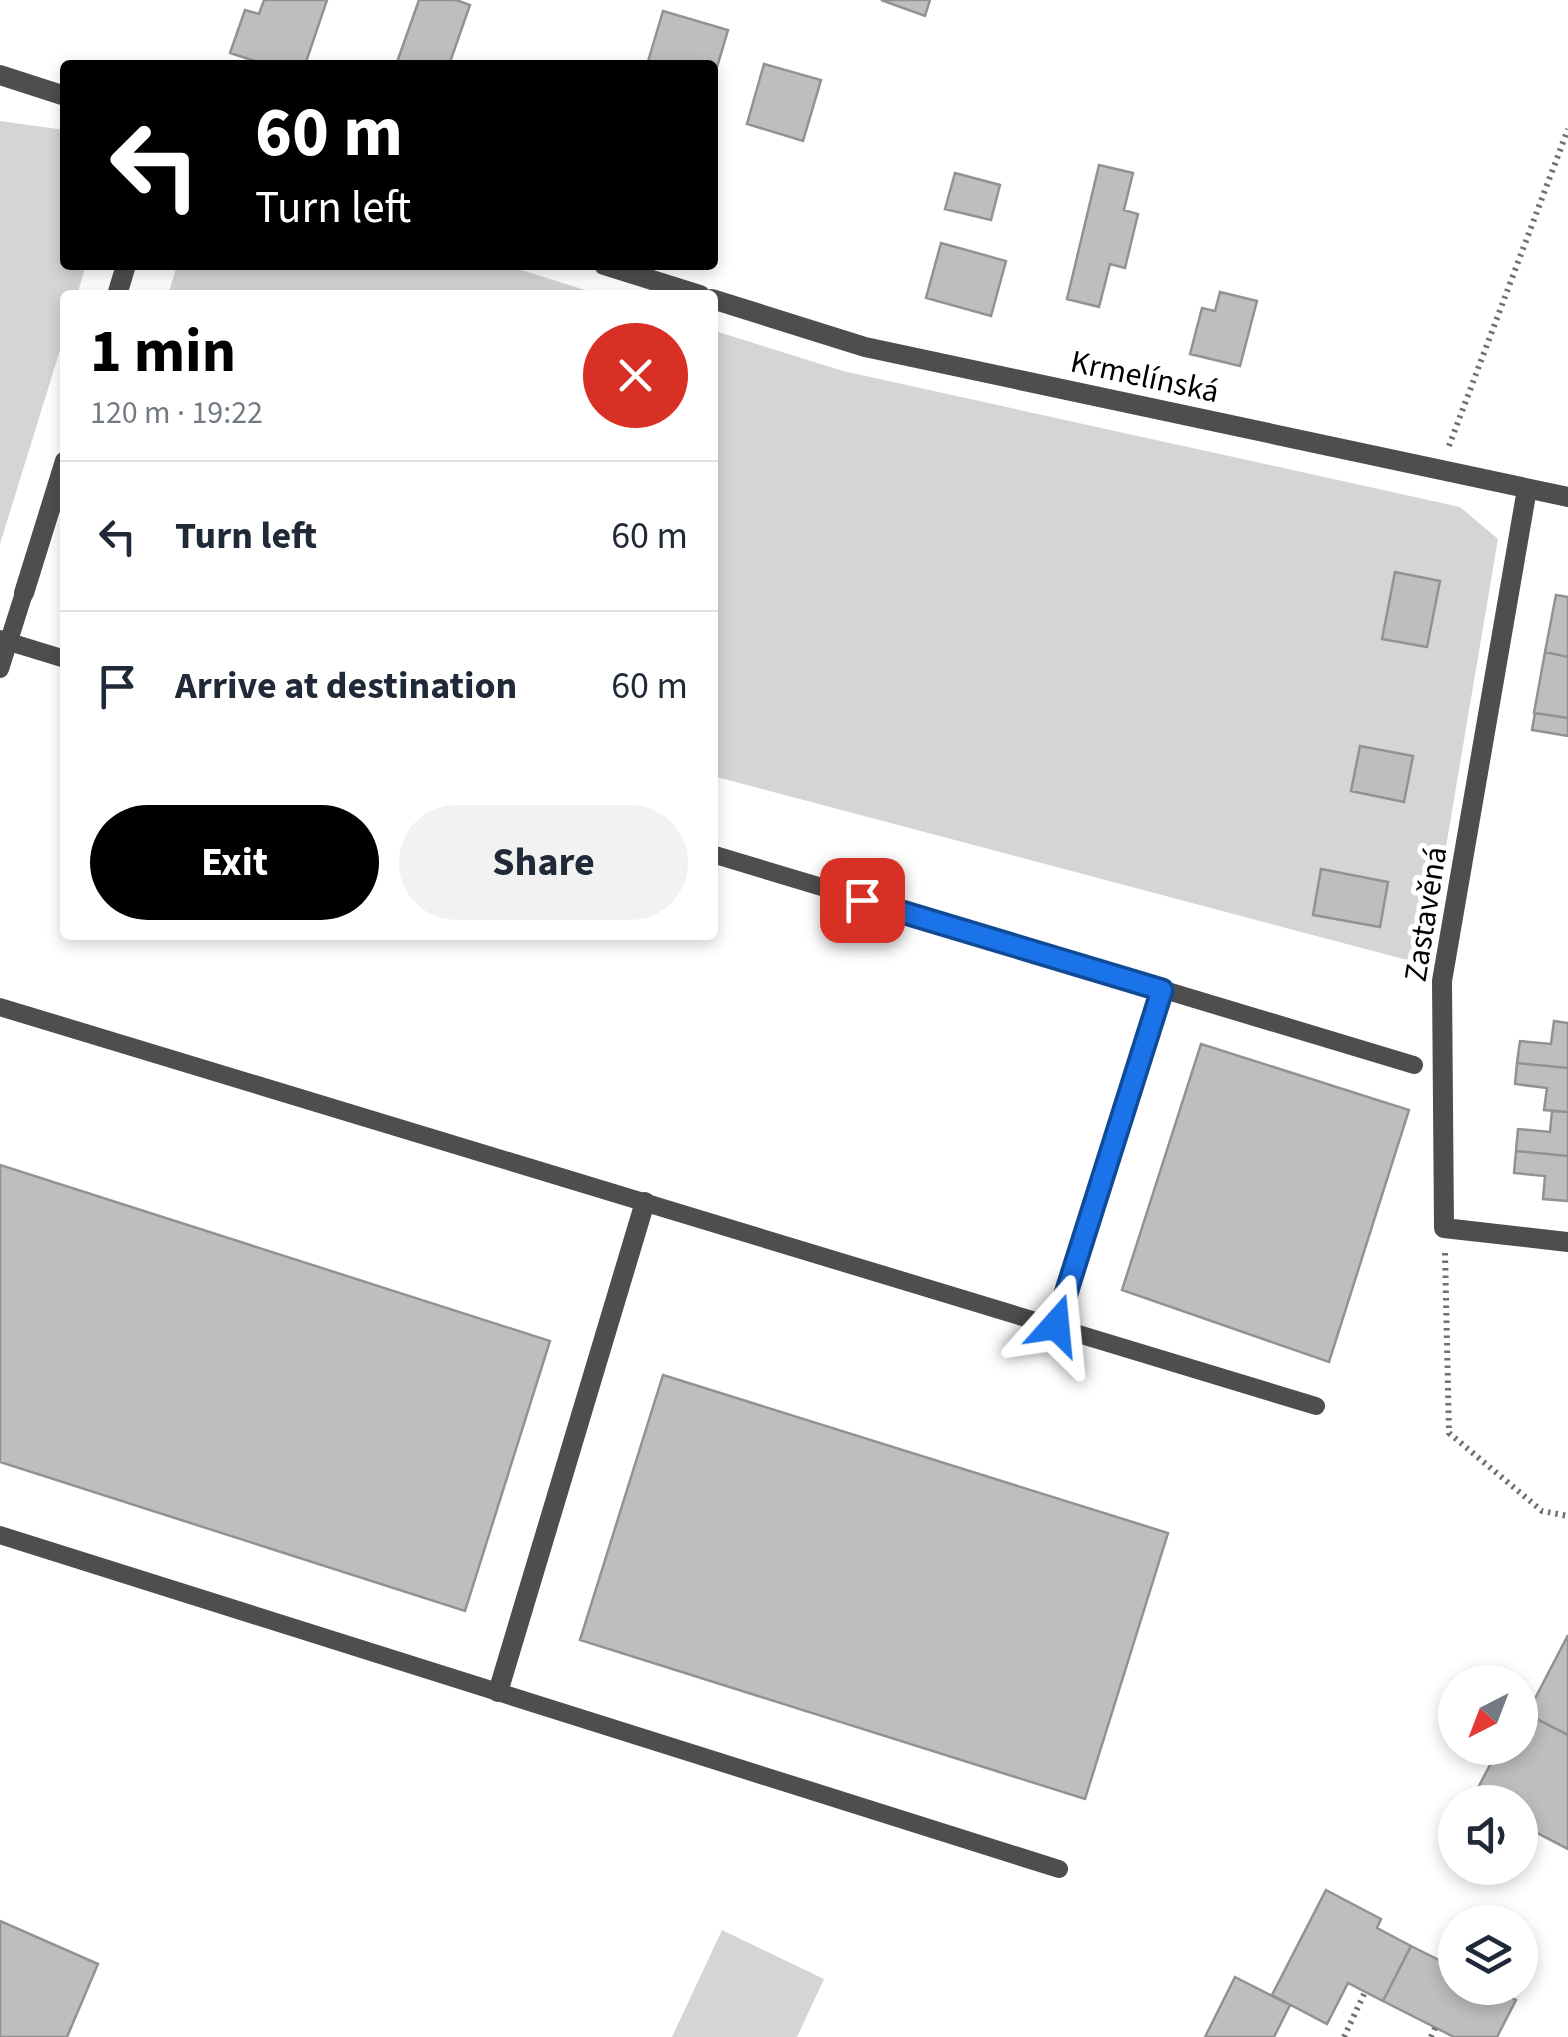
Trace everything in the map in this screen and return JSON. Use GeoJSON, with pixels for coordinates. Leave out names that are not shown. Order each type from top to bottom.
{"type":"FeatureCollection","features":[{"type":"Feature","properties":{"kind":"street"},"geometry":{"type":"LineString","coordinates":[[0,75],[60,94]]}},
{"type":"Feature","properties":{"kind":"street"},"geometry":{"type":"LineString","coordinates":[[620,270],[684,290]]}},
{"type":"Feature","properties":{"kind":"street","name":"Krmelínská"},"geometry":{"type":"LineString","coordinates":[[718,301],[865,347],[1568,496]]}},
{"type":"Feature","properties":{"kind":"street"},"geometry":{"type":"LineString","coordinates":[[24,593],[60,477]]}},
{"type":"Feature","properties":{"kind":"street","name":"Zastavěná"},"geometry":{"type":"LineString","coordinates":[[1444,1228],[1442,981],[1527,489]]}},
{"type":"Feature","properties":{"kind":"street"},"geometry":{"type":"LineString","coordinates":[[498,1692],[645,1202]]}},
{"type":"Feature","properties":{"kind":"street"},"geometry":{"type":"LineString","coordinates":[[1444,1228],[1568,1242]]}},
{"type":"Feature","properties":{"kind":"lane"},"geometry":{"type":"LineString","coordinates":[[0,669],[4,640],[24,593]]}},
{"type":"Feature","properties":{"kind":"lane"},"geometry":{"type":"LineString","coordinates":[[4,640],[60,657]]}},
{"type":"Feature","properties":{"kind":"lane"},"geometry":{"type":"LineString","coordinates":[[718,856],[1414,1066]]}},
{"type":"Feature","properties":{"kind":"lane"},"geometry":{"type":"LineString","coordinates":[[1056,1325],[1162,990]]}},
{"type":"Feature","properties":{"kind":"lane"},"geometry":{"type":"LineString","coordinates":[[0,1007],[1316,1406]]}},
{"type":"Feature","properties":{"kind":"lane"},"geometry":{"type":"LineString","coordinates":[[0,1535],[1059,1869]]}},
{"type":"Feature","properties":{"kind":"path"},"geometry":{"type":"LineString","coordinates":[[1440,470],[1568,129]]}},
{"type":"Feature","properties":{"kind":"path"},"geometry":{"type":"LineString","coordinates":[[1444,1228],[1448,1434],[1542,1512],[1568,1516]]}},
{"type":"Feature","properties":{"kind":"path"},"geometry":{"type":"LineString","coordinates":[[1344,2037],[1365,1992]]}},
{"type":"Feature","properties":{"kind":"path"},"geometry":{"type":"LineString","coordinates":[[1430,2037],[1435,2028]]}},
{"type":"Feature","properties":{"kind":"shaded area"},"geometry":{"type":"Polygon","coordinates":[[[0,121],[60,129],[60,270],[84,270],[78,290],[60,290],[60,350],[0,544],[0,121]]]}},
{"type":"Feature","properties":{"kind":"shaded area"},"geometry":{"type":"Polygon","coordinates":[[[176,270],[522,270],[585,290],[170,290],[176,270]]]}},
{"type":"Feature","properties":{"kind":"shaded area"},"geometry":{"type":"Polygon","coordinates":[[[718,332],[843,371],[1460,507],[1498,539],[1426,965],[718,777],[718,332]]]}},
{"type":"Feature","properties":{"kind":"shaded area"},"geometry":{"type":"Polygon","coordinates":[[[722,1930],[824,1979],[797,2037],[672,2037],[722,1930]]]}},
{"type":"Feature","properties":{"kind":"building"},"geometry":{"type":"Polygon","coordinates":[[[264,0],[327,0],[307,60],[252,60],[230,53],[245,10],[259,14],[264,0]]]}},
{"type":"Feature","properties":{"kind":"building"},"geometry":{"type":"Polygon","coordinates":[[[419,0],[456,0],[470,5],[451,60],[398,60],[419,0]]]}},
{"type":"Feature","properties":{"kind":"building"},"geometry":{"type":"Polygon","coordinates":[[[881,0],[930,0],[925,16],[881,0]]]}},
{"type":"Feature","properties":{"kind":"building"},"geometry":{"type":"Polygon","coordinates":[[[663,11],[728,30],[718,64],[718,60],[648,60],[663,11]]]}},
{"type":"Feature","properties":{"kind":"building"},"geometry":{"type":"Polygon","coordinates":[[[764,64],[821,80],[803,141],[747,124],[764,64]]]}},
{"type":"Feature","properties":{"kind":"building"},"geometry":{"type":"Polygon","coordinates":[[[1099,165],[1133,173],[1124,210],[1138,214],[1125,268],[1110,264],[1099,307],[1067,299],[1099,165]]]}},
{"type":"Feature","properties":{"kind":"building"},"geometry":{"type":"Polygon","coordinates":[[[955,173],[1000,185],[991,220],[945,209],[955,173]]]}},
{"type":"Feature","properties":{"kind":"building"},"geometry":{"type":"Polygon","coordinates":[[[941,243],[1006,261],[991,316],[926,298],[941,243]]]}},
{"type":"Feature","properties":{"kind":"building"},"geometry":{"type":"Polygon","coordinates":[[[1220,292],[1257,301],[1240,366],[1190,354],[1202,308],[1215,311],[1220,292]]]}},
{"type":"Feature","properties":{"kind":"building"},"geometry":{"type":"Polygon","coordinates":[[[1395,572],[1440,581],[1427,647],[1382,639],[1395,572]]]}},
{"type":"Feature","properties":{"kind":"building"},"geometry":{"type":"Polygon","coordinates":[[[1556,595],[1568,597],[1568,657],[1545,652],[1556,595]]]}},
{"type":"Feature","properties":{"kind":"building"},"geometry":{"type":"Polygon","coordinates":[[[1545,652],[1568,657],[1568,718],[1534,713],[1545,652]]]}},
{"type":"Feature","properties":{"kind":"building"},"geometry":{"type":"Polygon","coordinates":[[[1535,713],[1568,718],[1568,736],[1532,730],[1535,713]]]}},
{"type":"Feature","properties":{"kind":"building"},"geometry":{"type":"Polygon","coordinates":[[[1360,746],[1413,756],[1404,802],[1351,791],[1360,746]]]}},
{"type":"Feature","properties":{"kind":"building"},"geometry":{"type":"Polygon","coordinates":[[[1321,869],[1388,882],[1380,927],[1313,915],[1321,869]]]}},
{"type":"Feature","properties":{"kind":"building"},"geometry":{"type":"Polygon","coordinates":[[[1554,1021],[1568,1023],[1568,1068],[1517,1063],[1520,1041],[1551,1044],[1554,1021]]]}},
{"type":"Feature","properties":{"kind":"building"},"geometry":{"type":"Polygon","coordinates":[[[1201,1044],[1409,1110],[1329,1362],[1122,1290],[1201,1044]]]}},
{"type":"Feature","properties":{"kind":"building"},"geometry":{"type":"Polygon","coordinates":[[[1517,1063],[1568,1068],[1568,1112],[1544,1110],[1547,1088],[1515,1084],[1517,1063]]]}},
{"type":"Feature","properties":{"kind":"building"},"geometry":{"type":"Polygon","coordinates":[[[1552,1111],[1568,1112],[1568,1156],[1516,1151],[1518,1129],[1550,1132],[1552,1111]]]}},
{"type":"Feature","properties":{"kind":"building"},"geometry":{"type":"Polygon","coordinates":[[[1516,1151],[1568,1156],[1568,1201],[1543,1199],[1545,1176],[1514,1173],[1516,1151]]]}},
{"type":"Feature","properties":{"kind":"building"},"geometry":{"type":"Polygon","coordinates":[[[0,1165],[550,1341],[465,1611],[0,1462],[0,1165]]]}},
{"type":"Feature","properties":{"kind":"building"},"geometry":{"type":"Polygon","coordinates":[[[663,1375],[1168,1533],[1085,1799],[580,1640],[663,1375]]]}},
{"type":"Feature","properties":{"kind":"building"},"geometry":{"type":"Polygon","coordinates":[[[1568,1635],[1568,1735],[1538,1720],[1538,1693],[1568,1635]]]}},
{"type":"Feature","properties":{"kind":"building"},"geometry":{"type":"Polygon","coordinates":[[[1538,1720],[1568,1735],[1568,1849],[1538,1833],[1538,1785],[1479,1785],[1490,1765],[1538,1765],[1538,1720]]]}},
{"type":"Feature","properties":{"kind":"building"},"geometry":{"type":"Polygon","coordinates":[[[1326,1890],[1381,1919],[1377,1928],[1411,1946],[1383,2001],[1348,1983],[1327,2024],[1272,1995],[1326,1890]]]}},
{"type":"Feature","properties":{"kind":"building"},"geometry":{"type":"Polygon","coordinates":[[[0,1921],[98,1964],[67,2037],[0,2037],[0,1921]]]}},
{"type":"Feature","properties":{"kind":"building"},"geometry":{"type":"Polygon","coordinates":[[[1411,1946],[1438,1960],[1438,2005],[1513,2005],[1497,2037],[1454,2037],[1383,2001],[1411,1946]]]}},
{"type":"Feature","properties":{"kind":"building"},"geometry":{"type":"Polygon","coordinates":[[[1235,1977],[1290,2005],[1274,2037],[1205,2037],[1235,1977]]]}},
{"type":"Feature","properties":{"kind":"route"},"geometry":{"type":"LineString","coordinates":[[862,900],[1162,990],[1056,1325]]}}]}
